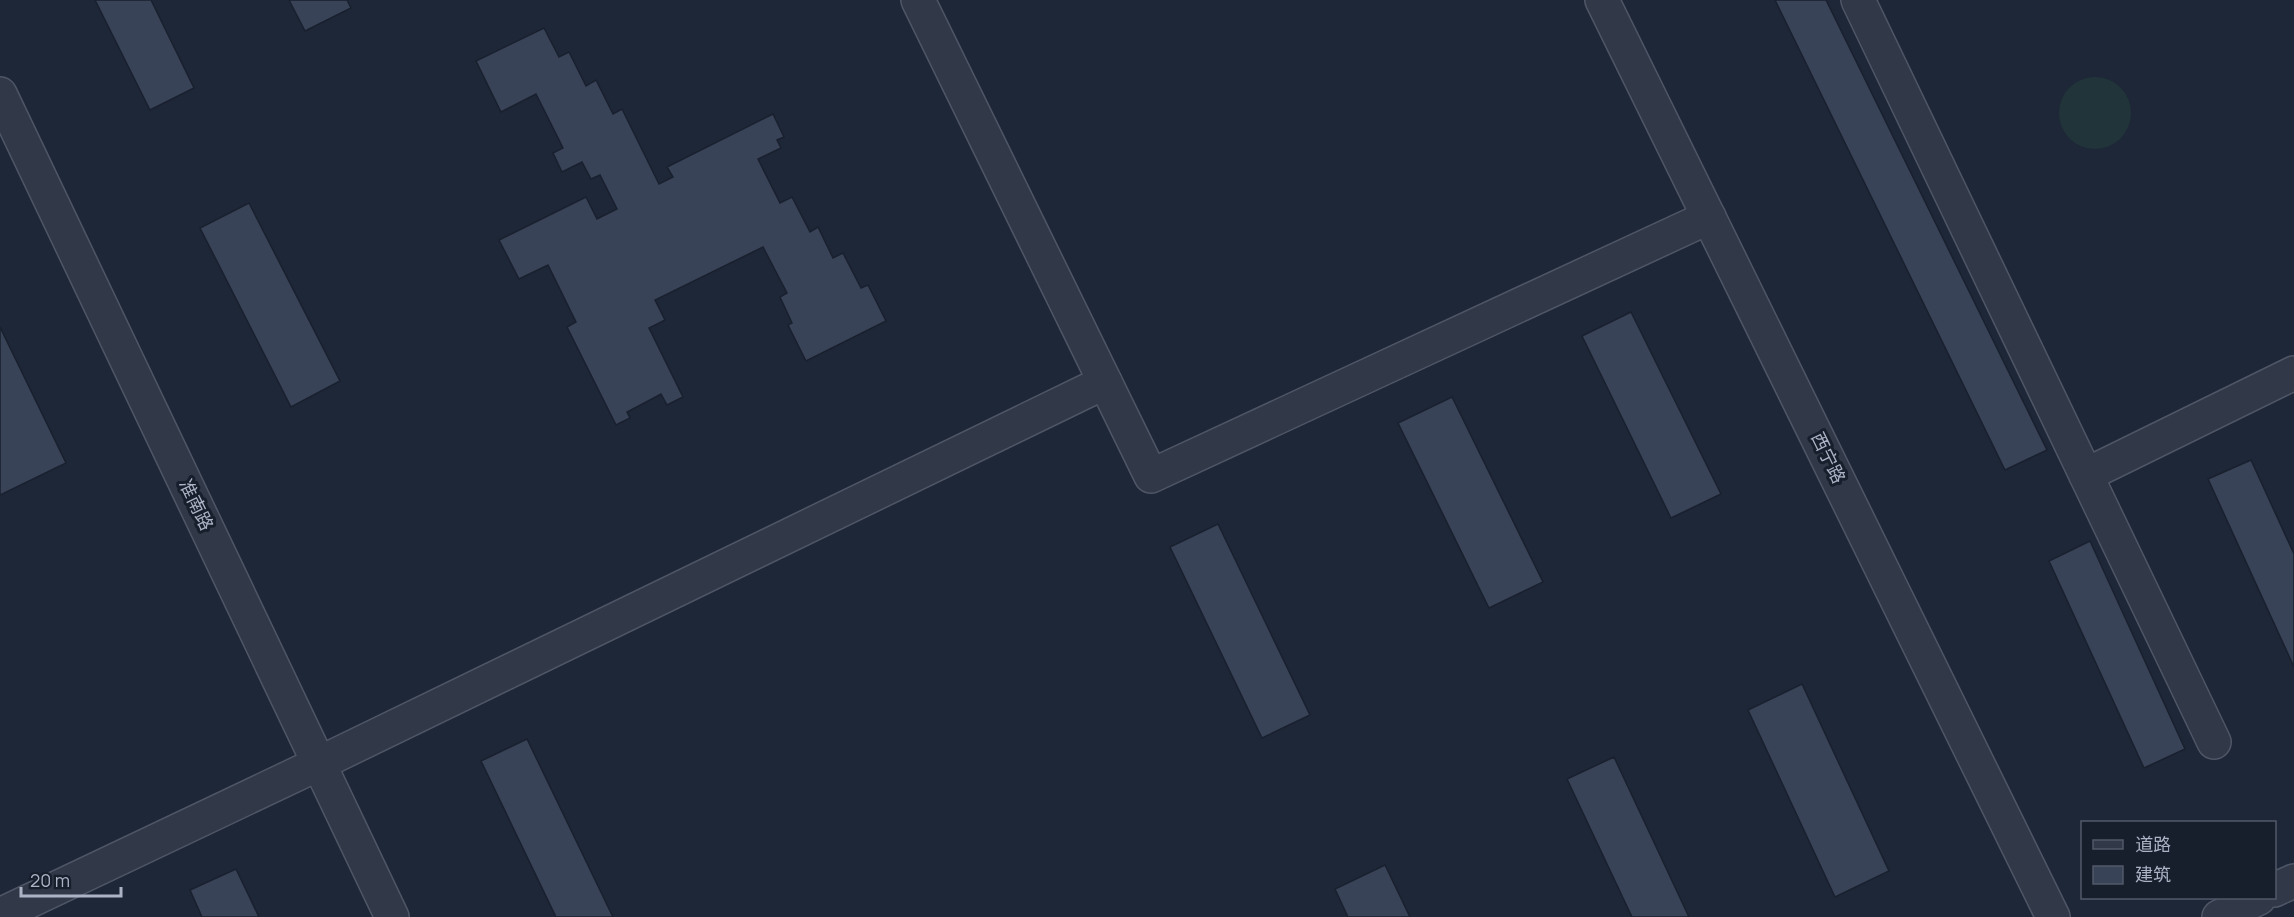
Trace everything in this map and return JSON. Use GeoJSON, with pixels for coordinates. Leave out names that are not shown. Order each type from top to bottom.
{"type":"FeatureCollection","features":[{"type":"Feature","properties":{"kind":"street"},"geometry":{"type":"LineString","coordinates":[[918,0],[1151,476],[1709,217]]}},
{"type":"Feature","properties":{"kind":"street","name":"西宁路"},"geometry":{"type":"LineString","coordinates":[[1602,0],[2053,917]]}},
{"type":"Feature","properties":{"kind":"street"},"geometry":{"type":"LineString","coordinates":[[1858,0],[2214,742]]}},
{"type":"Feature","properties":{"kind":"street","name":"准南路"},"geometry":{"type":"LineString","coordinates":[[0,94],[392,917]]}},
{"type":"Feature","properties":{"kind":"street"},"geometry":{"type":"LineString","coordinates":[[2086,475],[2294,374]]}},
{"type":"Feature","properties":{"kind":"street"},"geometry":{"type":"LineString","coordinates":[[0,915],[320,764],[1104,382]]}},
{"type":"Feature","properties":{"kind":"street"},"geometry":{"type":"LineString","coordinates":[[2276,889],[2294,881]]}},
{"type":"Feature","properties":{"kind":"street"},"geometry":{"type":"LineString","coordinates":[[2219,917],[2255,899]]}},
{"type":"Feature","properties":{"kind":"green space"},"geometry":{"type":"Polygon","coordinates":[[[2095,77],[2115,83],[2125,93],[2131,113],[2125,133],[2115,143],[2095,149],[2075,143],[2065,133],[2059,113],[2065,93],[2075,83],[2095,77]]]}},
{"type":"Feature","properties":{"kind":"building"},"geometry":{"type":"Polygon","coordinates":[[[95,0],[151,0],[194,88],[150,110],[95,0]]]}},
{"type":"Feature","properties":{"kind":"building"},"geometry":{"type":"Polygon","coordinates":[[[289,0],[347,0],[351,8],[305,31],[289,0]]]}},
{"type":"Feature","properties":{"kind":"building"},"geometry":{"type":"Polygon","coordinates":[[[1775,0],[1826,0],[2047,450],[2005,470],[1775,0]]]}},
{"type":"Feature","properties":{"kind":"building"},"geometry":{"type":"Polygon","coordinates":[[[544,28],[559,57],[569,52],[586,86],[596,80],[613,114],[622,109],[659,184],[673,177],[667,167],[773,114],[784,137],[777,140],[781,148],[758,159],[780,203],[792,197],[810,232],[818,227],[833,258],[843,253],[861,288],[868,285],[886,321],[806,361],[788,325],[792,323],[780,297],[787,293],[763,247],[655,300],[665,320],[649,328],[683,397],[667,405],[661,394],[627,412],[630,418],[616,425],[567,327],[576,322],[548,265],[519,279],[499,240],[586,197],[597,219],[617,209],[600,175],[591,179],[582,162],[562,172],[553,153],[563,148],[536,94],[501,112],[476,61],[544,28]]]}},
{"type":"Feature","properties":{"kind":"building"},"geometry":{"type":"Polygon","coordinates":[[[249,203],[340,381],[291,407],[200,228],[249,203]]]}},
{"type":"Feature","properties":{"kind":"building"},"geometry":{"type":"Polygon","coordinates":[[[1631,312],[1721,494],[1671,518],[1582,336],[1631,312]]]}},
{"type":"Feature","properties":{"kind":"building"},"geometry":{"type":"Polygon","coordinates":[[[0,327],[66,463],[0,495],[0,327]]]}},
{"type":"Feature","properties":{"kind":"building"},"geometry":{"type":"Polygon","coordinates":[[[1452,397],[1543,582],[1489,608],[1398,423],[1452,397]]]}},
{"type":"Feature","properties":{"kind":"building"},"geometry":{"type":"Polygon","coordinates":[[[2251,460],[2294,554],[2294,667],[2208,479],[2251,460]]]}},
{"type":"Feature","properties":{"kind":"building"},"geometry":{"type":"Polygon","coordinates":[[[1218,524],[1310,715],[1262,738],[1170,547],[1218,524]]]}},
{"type":"Feature","properties":{"kind":"building"},"geometry":{"type":"Polygon","coordinates":[[[2090,541],[2185,749],[2144,768],[2049,561],[2090,541]]]}},
{"type":"Feature","properties":{"kind":"building"},"geometry":{"type":"Polygon","coordinates":[[[1802,684],[1889,871],[1835,897],[1748,710],[1802,684]]]}},
{"type":"Feature","properties":{"kind":"building"},"geometry":{"type":"Polygon","coordinates":[[[527,739],[613,917],[556,917],[481,761],[527,739]]]}},
{"type":"Feature","properties":{"kind":"building"},"geometry":{"type":"Polygon","coordinates":[[[1614,757],[1689,917],[1632,917],[1567,779],[1614,757]]]}},
{"type":"Feature","properties":{"kind":"building"},"geometry":{"type":"Polygon","coordinates":[[[1385,865],[1410,917],[1348,917],[1335,889],[1385,865]]]}},
{"type":"Feature","properties":{"kind":"building"},"geometry":{"type":"Polygon","coordinates":[[[236,869],[259,917],[202,917],[190,890],[236,869]]]}}]}
